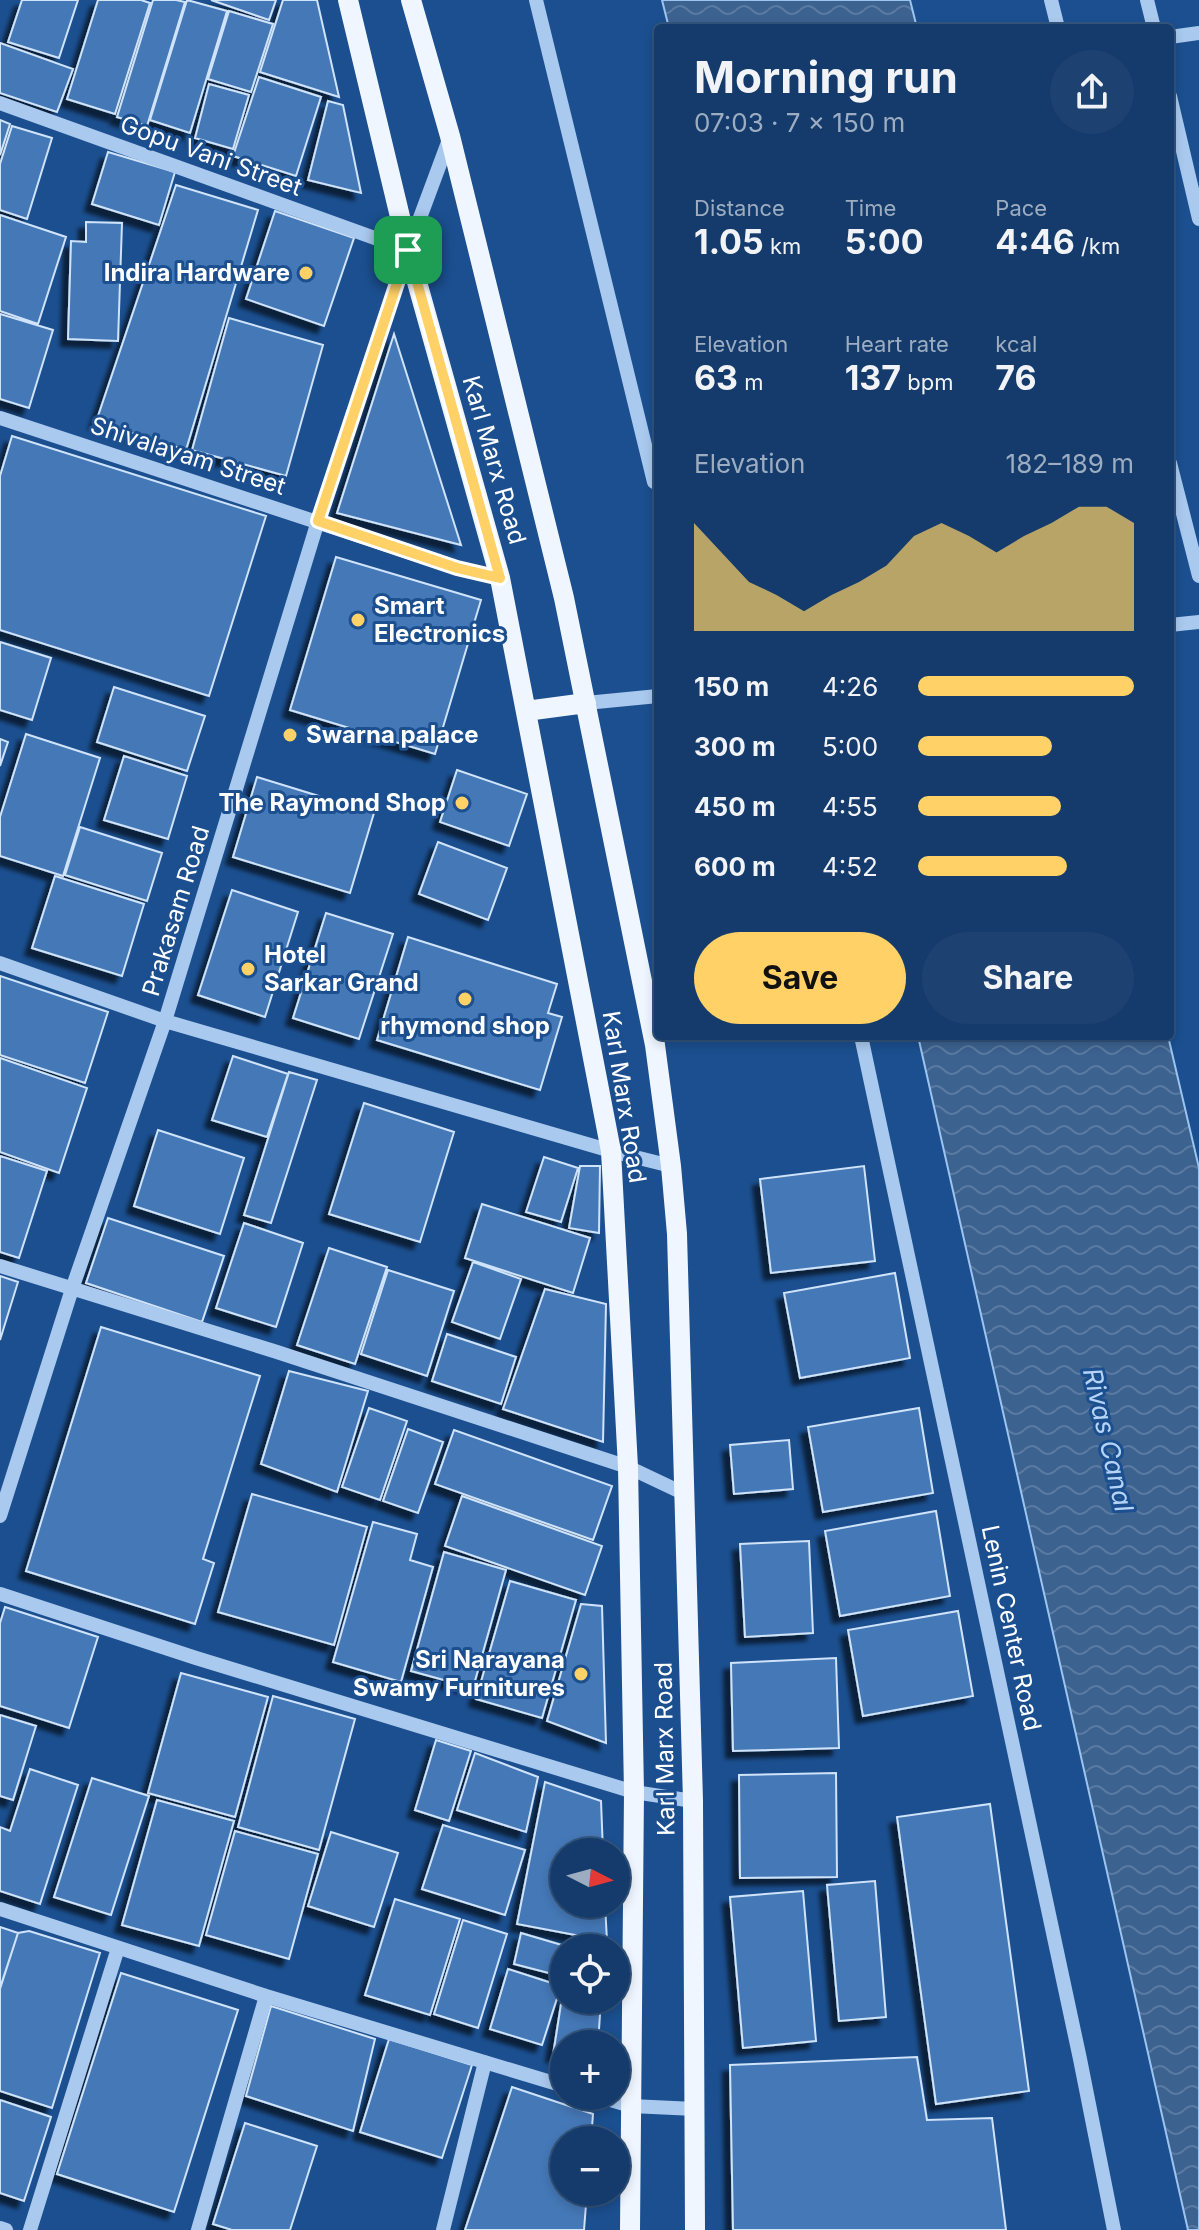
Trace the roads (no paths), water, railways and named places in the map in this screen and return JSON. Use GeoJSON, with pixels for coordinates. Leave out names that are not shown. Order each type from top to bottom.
{"type":"FeatureCollection","features":[{"type":"Feature","properties":{"kind":"main road","name":"Karl Marx Road"},"geometry":{"type":"LineString","coordinates":[[348,0],[408,250],[500,578],[611,1151],[628,1467],[634,1792],[630,2230]]}},
{"type":"Feature","properties":{"kind":"main road","name":"Karl Marx Road"},"geometry":{"type":"LineString","coordinates":[[411,0],[450,136],[564,598],[655,1045],[671,1166],[677,1234],[693,1801],[695,2230]]}},
{"type":"Feature","properties":{"kind":"main road"},"geometry":{"type":"LineString","coordinates":[[526,711],[586,703]]}},
{"type":"Feature","properties":{"kind":"street"},"geometry":{"type":"LineString","coordinates":[[536,0],[654,482]]}},
{"type":"Feature","properties":{"kind":"street"},"geometry":{"type":"LineString","coordinates":[[1051,0],[1057,24]]}},
{"type":"Feature","properties":{"kind":"street"},"geometry":{"type":"LineString","coordinates":[[1147,0],[1153,24]]}},
{"type":"Feature","properties":{"kind":"street"},"geometry":{"type":"LineString","coordinates":[[1174,36],[1199,33]]}},
{"type":"Feature","properties":{"kind":"street","name":"Gopu Vani Street"},"geometry":{"type":"LineString","coordinates":[[0,103],[408,250]]}},
{"type":"Feature","properties":{"kind":"street"},"geometry":{"type":"LineString","coordinates":[[1174,113],[1199,219]]}},
{"type":"Feature","properties":{"kind":"street","name":"Prakasam Road"},"geometry":{"type":"LineString","coordinates":[[0,1516],[72,1289],[165,1021],[318,521],[408,250],[450,136]]}},
{"type":"Feature","properties":{"kind":"street","name":"Shivalayam Street"},"geometry":{"type":"LineString","coordinates":[[0,418],[457,568],[500,578]]}},
{"type":"Feature","properties":{"kind":"street"},"geometry":{"type":"LineString","coordinates":[[1174,479],[1199,576]]}},
{"type":"Feature","properties":{"kind":"street"},"geometry":{"type":"LineString","coordinates":[[1174,625],[1199,622]]}},
{"type":"Feature","properties":{"kind":"street"},"geometry":{"type":"LineString","coordinates":[[586,703],[654,696]]}},
{"type":"Feature","properties":{"kind":"street"},"geometry":{"type":"LineString","coordinates":[[0,963],[165,1021],[671,1166]]}},
{"type":"Feature","properties":{"kind":"street","name":"Lenin Center Road"},"geometry":{"type":"LineString","coordinates":[[862,1040],[1114,2230]]}},
{"type":"Feature","properties":{"kind":"street"},"geometry":{"type":"LineString","coordinates":[[0,1266],[277,1352],[628,1467],[685,1494]]}},
{"type":"Feature","properties":{"kind":"street"},"geometry":{"type":"LineString","coordinates":[[0,1594],[196,1658],[634,1792],[693,1801]]}},
{"type":"Feature","properties":{"kind":"street"},"geometry":{"type":"LineString","coordinates":[[0,1909],[266,1996],[550,2082]]}},
{"type":"Feature","properties":{"kind":"street"},"geometry":{"type":"LineString","coordinates":[[30,2230],[118,1948]]}},
{"type":"Feature","properties":{"kind":"street"},"geometry":{"type":"LineString","coordinates":[[198,2230],[266,1996]]}},
{"type":"Feature","properties":{"kind":"street"},"geometry":{"type":"LineString","coordinates":[[443,2230],[485,2062]]}},
{"type":"Feature","properties":{"kind":"street"},"geometry":{"type":"LineString","coordinates":[[631,2106],[695,2109]]}},
{"type":"Feature","properties":{"kind":"street"},"geometry":{"type":"LineString","coordinates":[[0,2228],[6,2230]]}},
{"type":"Feature","properties":{"kind":"water"},"geometry":{"type":"Polygon","coordinates":[[[662,0],[910,0],[916,24],[668,24],[662,0]]]}},
{"type":"Feature","properties":{"kind":"water","name":"Rivas Canal"},"geometry":{"type":"Polygon","coordinates":[[[919,1040],[1169,1040],[1199,1168],[1199,2230],[1188,2230],[919,1040]]]}},
{"type":"Feature","properties":{"kind":"place","name":"Indira Hardware"},"geometry":{"type":"Point","coordinates":[306,273]}},
{"type":"Feature","properties":{"kind":"place","name":"Smart Electronics"},"geometry":{"type":"Point","coordinates":[358,620]}},
{"type":"Feature","properties":{"kind":"place","name":"Swarna palace"},"geometry":{"type":"Point","coordinates":[290,735]}},
{"type":"Feature","properties":{"kind":"place","name":"The Raymond Shop"},"geometry":{"type":"Point","coordinates":[462,803]}},
{"type":"Feature","properties":{"kind":"place","name":"Hotel Sarkar Grand"},"geometry":{"type":"Point","coordinates":[248,969]}},
{"type":"Feature","properties":{"kind":"place","name":"rhymond shop"},"geometry":{"type":"Point","coordinates":[465,999]}},
{"type":"Feature","properties":{"kind":"place","name":"Sri Narayana Swamy Furnitures"},"geometry":{"type":"Point","coordinates":[581,1674]}}]}
